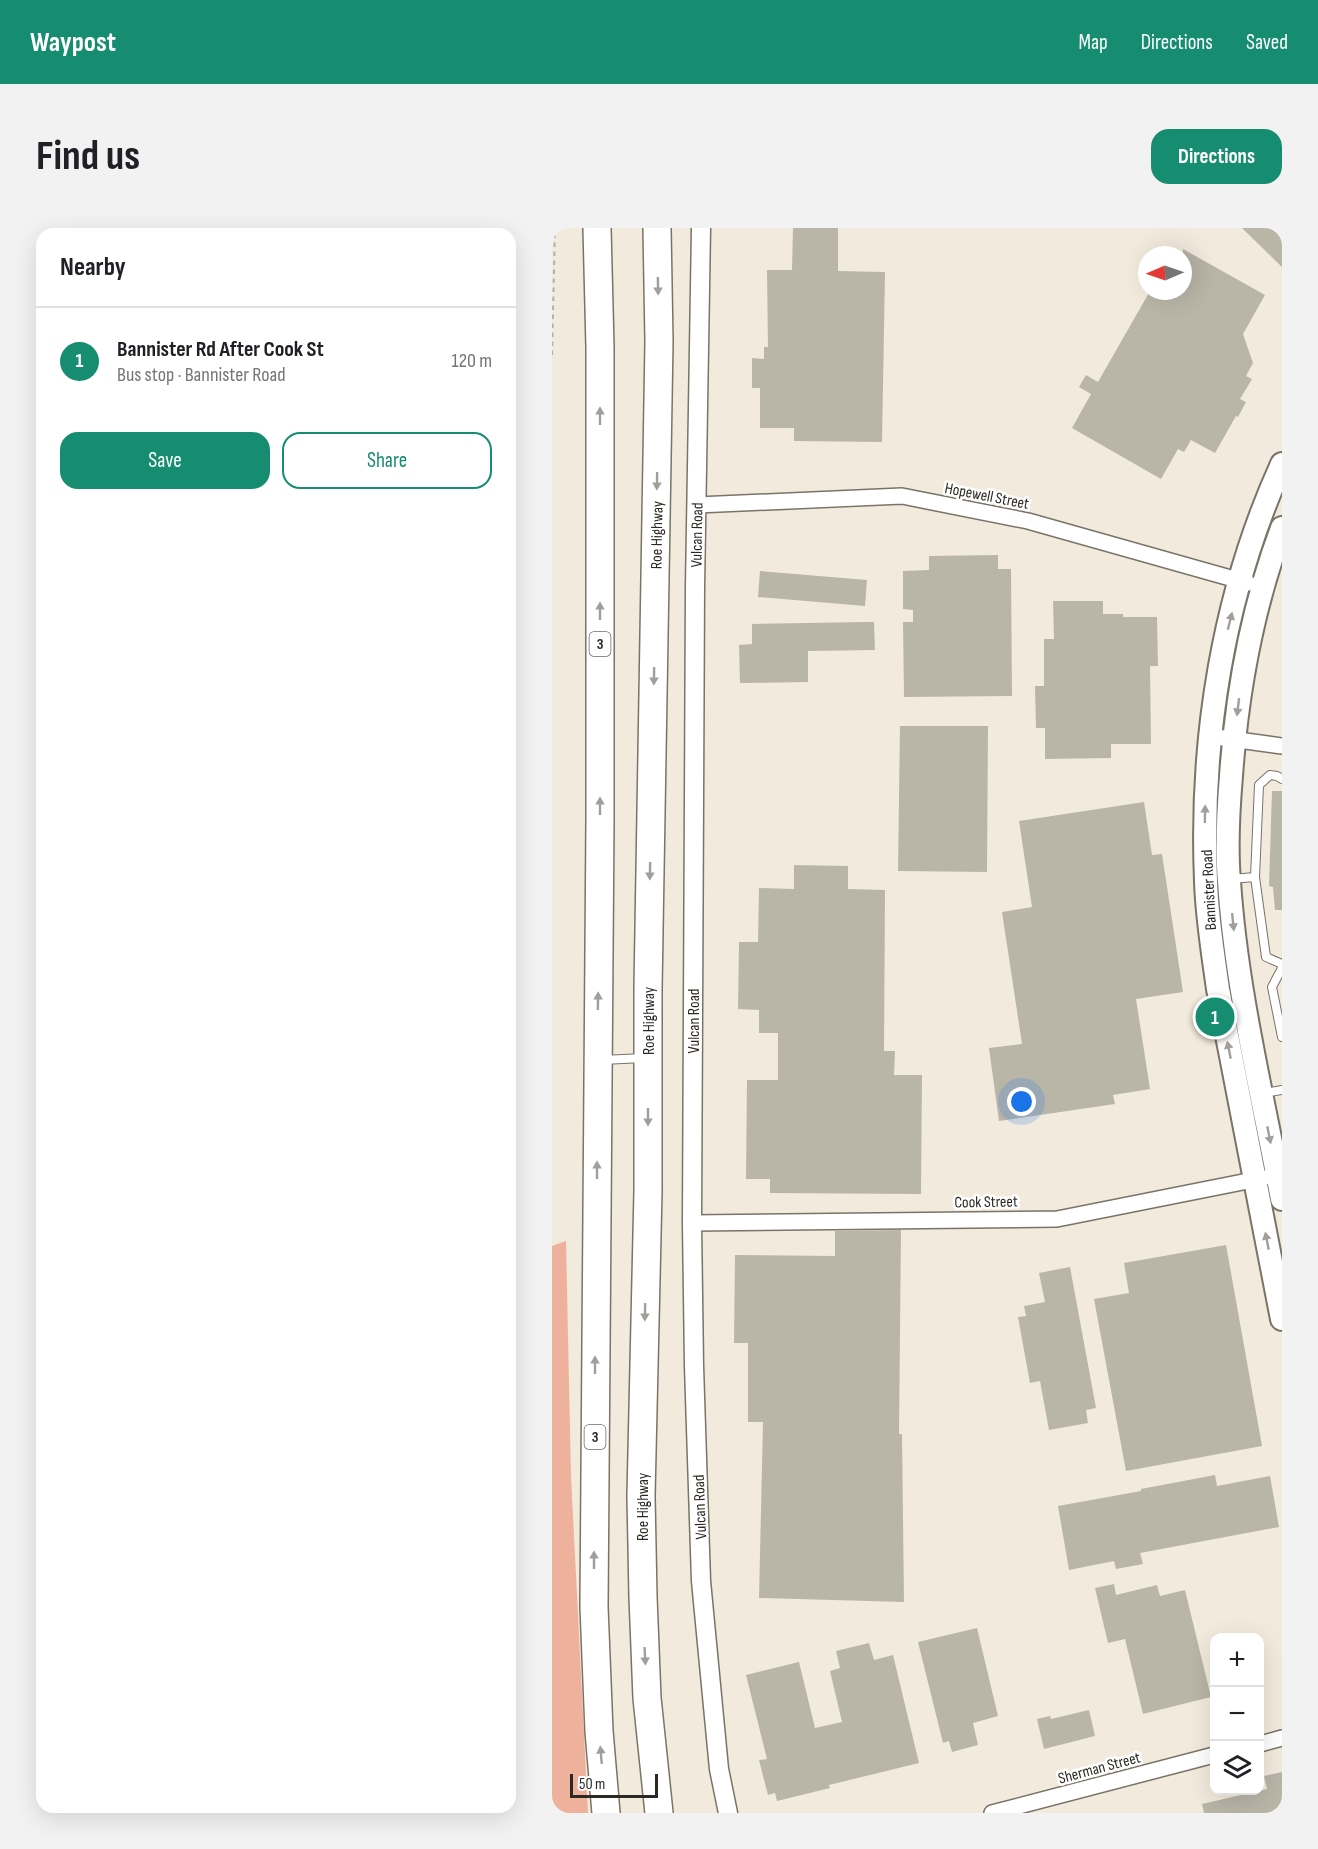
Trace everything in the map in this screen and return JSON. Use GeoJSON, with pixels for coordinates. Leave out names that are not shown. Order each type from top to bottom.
{"type":"FeatureCollection","features":[{"type":"Feature","properties":{"kind":"highway","name":"3"},"geometry":{"type":"LineString","coordinates":[[597,228],[600,347],[600,820],[594,1606],[599,1731],[606,1813]]}},
{"type":"Feature","properties":{"kind":"highway","name":"Roe Highway"},"geometry":{"type":"LineString","coordinates":[[657,228],[659,341],[648,1191],[641,1507],[647,1698],[659,1813]]}},
{"type":"Feature","properties":{"kind":"main road","name":"Bannister Road"},"geometry":{"type":"LineString","coordinates":[[1282,464],[1257,527],[1225,638],[1209,736],[1205,811],[1206,882],[1218,989],[1282,1319]]}},
{"type":"Feature","properties":{"kind":"main road","name":"Bannister Road"},"geometry":{"type":"LineString","coordinates":[[1282,528],[1262,587],[1249,640],[1233,738],[1228,809],[1228,880],[1235,945],[1242,993],[1272,1092],[1278,1176],[1282,1199]]}},
{"type":"Feature","properties":{"kind":"street","name":"Vulcan Road"},"geometry":{"type":"LineString","coordinates":[[701,228],[692,1223],[694,1366],[701,1581],[719,1769],[728,1813]]}},
{"type":"Feature","properties":{"kind":"street","name":"Hopewell Street"},"geometry":{"type":"LineString","coordinates":[[697,505],[902,496],[1028,521],[1262,587]]}},
{"type":"Feature","properties":{"kind":"street"},"geometry":{"type":"LineString","coordinates":[[1209,736],[1282,746]]}},
{"type":"Feature","properties":{"kind":"street","name":"Cook Street"},"geometry":{"type":"LineString","coordinates":[[692,1223],[1057,1219],[1278,1176]]}},
{"type":"Feature","properties":{"kind":"street"},"geometry":{"type":"LineString","coordinates":[[1264,1742],[1282,1738]]}},
{"type":"Feature","properties":{"kind":"street","name":"Sherman Street"},"geometry":{"type":"LineString","coordinates":[[992,1813],[1210,1756]]}},
{"type":"Feature","properties":{"kind":"lane"},"geometry":{"type":"LineString","coordinates":[[1282,779],[1270,775],[1259,785],[1255,877],[1266,957],[1282,966],[1272,987],[1282,1037]]}},
{"type":"Feature","properties":{"kind":"lane"},"geometry":{"type":"LineString","coordinates":[[1206,882],[1255,877]]}},
{"type":"Feature","properties":{"kind":"lane"},"geometry":{"type":"LineString","coordinates":[[597,1060],[648,1058]]}},
{"type":"Feature","properties":{"kind":"lane"},"geometry":{"type":"LineString","coordinates":[[1238,1096],[1272,1092]]}},
{"type":"Feature","properties":{"kind":"path"},"geometry":{"type":"LineString","coordinates":[[552,355],[555,228]]}},
{"type":"Feature","properties":{"kind":"shaded area"},"geometry":{"type":"Polygon","coordinates":[[[566,1241],[571,1476],[588,1813],[552,1813],[552,1246],[566,1241]]]}},
{"type":"Feature","properties":{"kind":"building"},"geometry":{"type":"Polygon","coordinates":[[[793,228],[838,228],[838,271],[885,272],[882,442],[794,441],[794,428],[760,428],[760,388],[752,388],[752,358],[764,359],[764,347],[768,347],[767,270],[792,270],[793,228]]]}},
{"type":"Feature","properties":{"kind":"building"},"geometry":{"type":"Polygon","coordinates":[[[1242,228],[1275,228],[1282,234],[1282,267],[1242,228]]]}},
{"type":"Feature","properties":{"kind":"building"},"geometry":{"type":"Polygon","coordinates":[[[1192,254],[1265,295],[1243,334],[1253,363],[1246,376],[1252,379],[1240,399],[1246,402],[1215,453],[1191,440],[1184,452],[1178,449],[1161,479],[1072,428],[1091,394],[1079,387],[1086,375],[1098,382],[1145,300],[1192,300],[1192,254]]]}},
{"type":"Feature","properties":{"kind":"building"},"geometry":{"type":"Polygon","coordinates":[[[998,555],[998,569],[1011,569],[1012,696],[904,697],[903,622],[913,622],[913,610],[903,609],[903,571],[929,570],[929,556],[998,555]]]}},
{"type":"Feature","properties":{"kind":"building"},"geometry":{"type":"Polygon","coordinates":[[[760,571],[867,580],[865,606],[758,597],[760,571]]]}},
{"type":"Feature","properties":{"kind":"building"},"geometry":{"type":"Polygon","coordinates":[[[1053,601],[1103,601],[1103,614],[1123,614],[1123,617],[1157,617],[1158,666],[1150,666],[1151,744],[1111,744],[1111,758],[1045,759],[1045,728],[1036,728],[1035,686],[1044,686],[1044,639],[1054,639],[1053,601]]]}},
{"type":"Feature","properties":{"kind":"building"},"geometry":{"type":"Polygon","coordinates":[[[874,622],[875,650],[808,651],[808,682],[740,683],[739,645],[752,644],[752,624],[874,622]]]}},
{"type":"Feature","properties":{"kind":"building"},"geometry":{"type":"Polygon","coordinates":[[[900,726],[988,726],[987,872],[898,871],[900,726]]]}},
{"type":"Feature","properties":{"kind":"building"},"geometry":{"type":"Polygon","coordinates":[[[1272,791],[1282,791],[1282,910],[1275,910],[1273,887],[1269,886],[1272,791]]]}},
{"type":"Feature","properties":{"kind":"building"},"geometry":{"type":"Polygon","coordinates":[[[1144,802],[1152,855],[1162,854],[1183,992],[1136,999],[1150,1089],[1113,1095],[1115,1104],[999,1121],[989,1048],[1022,1044],[1002,912],[1032,907],[1019,821],[1144,802]]]}},
{"type":"Feature","properties":{"kind":"building"},"geometry":{"type":"Polygon","coordinates":[[[794,865],[848,866],[848,889],[885,890],[884,1051],[895,1051],[894,1075],[922,1075],[921,1194],[770,1193],[770,1179],[746,1179],[747,1080],[778,1080],[778,1033],[759,1033],[759,1010],[738,1009],[739,942],[758,942],[759,888],[794,889],[794,865]]]}},
{"type":"Feature","properties":{"kind":"building"},"geometry":{"type":"Polygon","coordinates":[[[901,1230],[899,1434],[902,1434],[904,1602],[759,1598],[763,1422],[748,1422],[748,1343],[734,1343],[735,1255],[835,1256],[835,1231],[901,1230]]]}},
{"type":"Feature","properties":{"kind":"building"},"geometry":{"type":"Polygon","coordinates":[[[1226,1245],[1262,1446],[1126,1471],[1094,1299],[1129,1293],[1124,1263],[1226,1245]]]}},
{"type":"Feature","properties":{"kind":"building"},"geometry":{"type":"Polygon","coordinates":[[[1070,1267],[1096,1408],[1086,1410],[1088,1423],[1049,1430],[1040,1381],[1030,1383],[1018,1317],[1026,1316],[1024,1306],[1045,1302],[1039,1273],[1070,1267]]]}},
{"type":"Feature","properties":{"kind":"building"},"geometry":{"type":"Polygon","coordinates":[[[1215,1475],[1217,1486],[1270,1476],[1279,1527],[1140,1553],[1143,1564],[1116,1569],[1114,1561],[1069,1570],[1058,1506],[1215,1475]]]}},
{"type":"Feature","properties":{"kind":"building"},"geometry":{"type":"Polygon","coordinates":[[[1114,1584],[1116,1595],[1157,1585],[1160,1596],[1185,1590],[1210,1697],[1143,1714],[1125,1639],[1108,1643],[1095,1588],[1114,1584]]]}},
{"type":"Feature","properties":{"kind":"building"},"geometry":{"type":"Polygon","coordinates":[[[977,1628],[998,1716],[973,1723],[978,1745],[952,1752],[949,1741],[943,1743],[918,1642],[977,1628]]]}},
{"type":"Feature","properties":{"kind":"building"},"geometry":{"type":"Polygon","coordinates":[[[869,1643],[874,1660],[893,1655],[919,1763],[829,1785],[830,1788],[777,1801],[775,1793],[768,1795],[759,1760],[767,1759],[746,1675],[799,1662],[815,1728],[842,1722],[830,1671],[840,1668],[836,1651],[869,1643]]]}},
{"type":"Feature","properties":{"kind":"building"},"geometry":{"type":"Polygon","coordinates":[[[1089,1710],[1095,1736],[1044,1749],[1037,1719],[1050,1716],[1051,1719],[1089,1710]]]}},
{"type":"Feature","properties":{"kind":"building"},"geometry":{"type":"Polygon","coordinates":[[[1282,1772],[1282,1813],[1204,1813],[1202,1804],[1241,1795],[1264,1795],[1264,1790],[1267,1789],[1264,1776],[1282,1772]]]}},
{"type":"Feature","properties":{"kind":"place","name":"Bannister Rd After Cook St"},"geometry":{"type":"Point","coordinates":[1215,1017]}}]}
